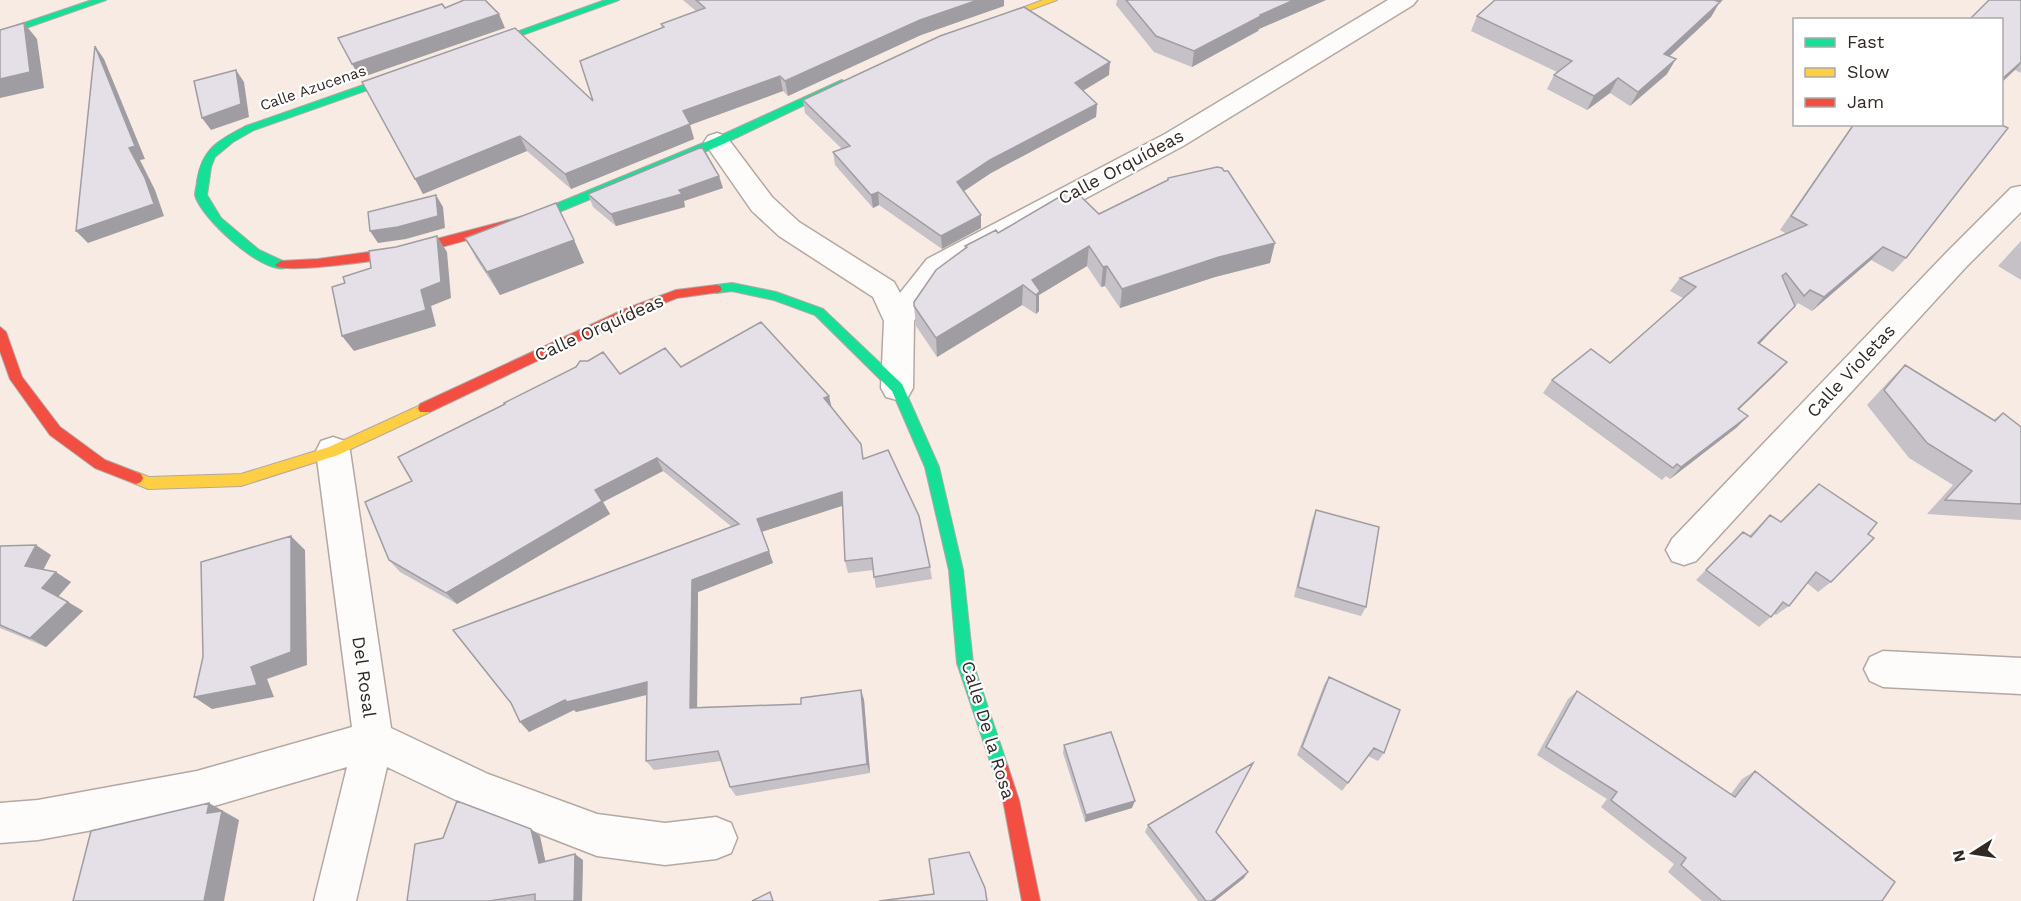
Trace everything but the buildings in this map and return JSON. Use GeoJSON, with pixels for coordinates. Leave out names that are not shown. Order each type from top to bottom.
{"type":"FeatureCollection","features":[{"type":"Feature","properties":{"kind":"street"},"geometry":{"type":"LineString","coordinates":[[0,34],[101,0]]}},
{"type":"Feature","properties":{"kind":"street"},"geometry":{"type":"LineString","coordinates":[[464,53],[614,0]]}},
{"type":"Feature","properties":{"kind":"street"},"geometry":{"type":"LineString","coordinates":[[975,27],[1052,0]]}},
{"type":"Feature","properties":{"kind":"street","name":"Calle Orquídeas"},"geometry":{"type":"LineString","coordinates":[[898,321],[915,293],[937,266],[1174,140],[1405,0]]}},
{"type":"Feature","properties":{"kind":"street","name":"Calle Azucenas"},"geometry":{"type":"LineString","coordinates":[[419,69],[250,128],[229,139],[210,155],[205,167],[201,195],[217,221],[255,253],[278,265],[318,263],[406,251],[538,216],[717,142]]}},
{"type":"Feature","properties":{"kind":"street"},"geometry":{"type":"LineString","coordinates":[[856,77],[717,142],[762,204],[789,229],[884,290],[898,321],[897,388]]}},
{"type":"Feature","properties":{"kind":"street","name":"Calle Violetas"},"geometry":{"type":"LineString","coordinates":[[1684,550],[1948,268],[2021,195]]}},
{"type":"Feature","properties":{"kind":"street","name":"Calle Orquídeas"},"geometry":{"type":"LineString","coordinates":[[0,332],[16,379],[56,430],[100,464],[148,483],[241,480],[333,451],[629,312],[676,294],[732,286],[776,296],[819,312],[897,388]]}},
{"type":"Feature","properties":{"kind":"street","name":"Calle De la Rosa"},"geometry":{"type":"LineString","coordinates":[[897,388],[932,467],[957,570],[965,663],[1011,800],[1031,901]]}},
{"type":"Feature","properties":{"kind":"street","name":"Del Rosal"},"geometry":{"type":"LineString","coordinates":[[333,451],[373,740],[335,901]]}},
{"type":"Feature","properties":{"kind":"street"},"geometry":{"type":"LineString","coordinates":[[1883,669],[2021,676]]}},
{"type":"Feature","properties":{"kind":"street"},"geometry":{"type":"LineString","coordinates":[[0,823],[38,820],[197,791],[373,740],[480,791],[597,835],[665,844],[716,838]]}},
{"type":"Feature","properties":{"kind":"traffic: fast"},"geometry":{"type":"LineString","coordinates":[[0,34],[101,0]]}},
{"type":"Feature","properties":{"kind":"traffic: fast"},"geometry":{"type":"LineString","coordinates":[[477,48],[614,0]]}},
{"type":"Feature","properties":{"kind":"traffic: fast"},"geometry":{"type":"LineString","coordinates":[[281,265],[255,253],[217,221],[201,195],[205,167],[210,155],[229,139],[250,128],[406,73]]}},
{"type":"Feature","properties":{"kind":"traffic: fast"},"geometry":{"type":"LineString","coordinates":[[509,224],[538,216],[717,142],[842,83]]}},
{"type":"Feature","properties":{"kind":"traffic: fast"},"geometry":{"type":"LineString","coordinates":[[716,289],[732,287],[776,296],[819,312],[897,388],[932,467],[956,570],[965,663],[1001,770]]}},
{"type":"Feature","properties":{"kind":"traffic: slow"},"geometry":{"type":"LineString","coordinates":[[984,24],[1052,0]]}},
{"type":"Feature","properties":{"kind":"traffic: slow"},"geometry":{"type":"LineString","coordinates":[[136,478],[148,483],[241,480],[333,451],[425,408]]}},
{"type":"Feature","properties":{"kind":"traffic: jam"},"geometry":{"type":"LineString","coordinates":[[281,265],[318,263],[406,251],[509,224]]}},
{"type":"Feature","properties":{"kind":"traffic: jam"},"geometry":{"type":"LineString","coordinates":[[425,408],[629,312],[676,294],[716,289]]}},
{"type":"Feature","properties":{"kind":"traffic: jam"},"geometry":{"type":"LineString","coordinates":[[0,332],[16,379],[55,431],[100,464],[136,478]]}},
{"type":"Feature","properties":{"kind":"traffic: jam"},"geometry":{"type":"LineString","coordinates":[[1001,770],[1011,800],[1031,901]]}}]}
